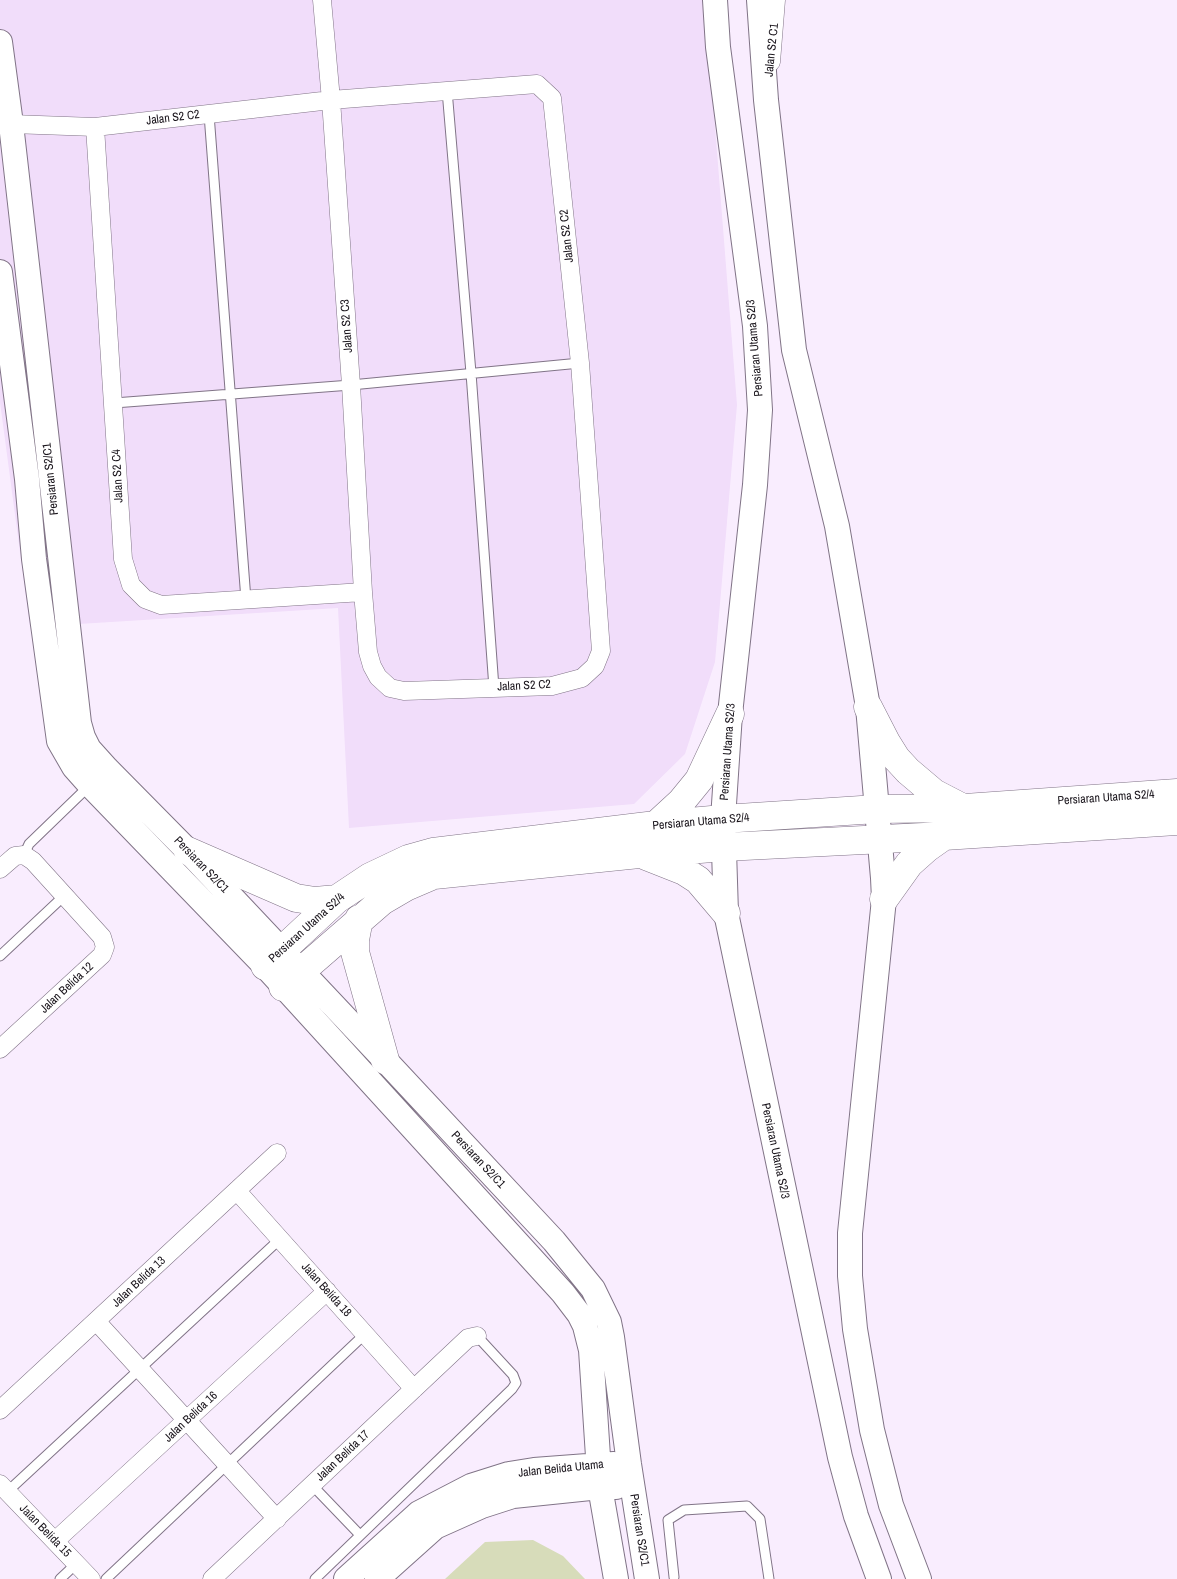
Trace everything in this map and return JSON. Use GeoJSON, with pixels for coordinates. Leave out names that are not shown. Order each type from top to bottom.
{"type":"FeatureCollection","features":[{"type":"Feature","properties":{"kind":"main road"},"geometry":{"type":"LineString","coordinates":[[698,0],[718,48]]}},
{"type":"Feature","properties":{"kind":"main road","name":"Persiaran Utama S2/3"},"geometry":{"type":"LineString","coordinates":[[715,0],[718,48],[755,326],[760,410],[755,484],[730,714],[723,819],[726,913],[840,1457],[856,1516],[879,1579]]}},
{"type":"Feature","properties":{"kind":"main road"},"geometry":{"type":"LineString","coordinates":[[759,0],[766,100],[794,350],[837,526],[868,707],[880,839],[884,899],[850,1234],[850,1276],[855,1329],[872,1430],[891,1505],[919,1579]]}},
{"type":"Feature","properties":{"kind":"main road","name":"Persiaran S2/C1"},"geometry":{"type":"LineString","coordinates":[[0,42],[79,723],[99,777],[292,978],[579,1314],[585,1326],[591,1350],[599,1475],[616,1579]]}},
{"type":"Feature","properties":{"kind":"main road","name":"Persiaran S2/C1"},"geometry":{"type":"LineString","coordinates":[[0,272],[27,479],[34,559],[59,741],[74,767],[99,777],[188,851],[273,958]]}},
{"type":"Feature","properties":{"kind":"main road"},"geometry":{"type":"LineString","coordinates":[[868,707],[886,742],[896,758],[908,771],[934,793],[964,808]]}},
{"type":"Feature","properties":{"kind":"main road"},"geometry":{"type":"LineString","coordinates":[[656,825],[681,802],[699,780],[730,714]]}},
{"type":"Feature","properties":{"kind":"main road","name":"Persiaran Utama S2/4"},"geometry":{"type":"LineString","coordinates":[[273,958],[337,899],[370,876],[408,859],[433,852],[656,825],[723,819],[877,809],[964,808],[1177,793]]}},
{"type":"Feature","properties":{"kind":"main road"},"geometry":{"type":"LineString","coordinates":[[292,978],[359,919],[390,896],[406,886],[434,875],[724,847],[944,836],[1177,821]]}},
{"type":"Feature","properties":{"kind":"main road"},"geometry":{"type":"LineString","coordinates":[[884,899],[916,857],[944,836]]}},
{"type":"Feature","properties":{"kind":"main road"},"geometry":{"type":"LineString","coordinates":[[188,851],[296,898],[314,901],[337,899]]}},
{"type":"Feature","properties":{"kind":"main road"},"geometry":{"type":"LineString","coordinates":[[639,854],[684,871],[698,880],[726,913]]}},
{"type":"Feature","properties":{"kind":"main road"},"geometry":{"type":"LineString","coordinates":[[359,919],[354,940],[355,952],[385,1060]]}},
{"type":"Feature","properties":{"kind":"main road","name":"Persiaran S2/C1"},"geometry":{"type":"LineString","coordinates":[[292,978],[385,1060],[554,1241],[593,1289],[609,1322],[612,1337],[632,1487],[647,1579]]}},
{"type":"Feature","properties":{"kind":"main road","name":"Jalan Belida Utama"},"geometry":{"type":"LineString","coordinates":[[377,1579],[435,1527],[482,1506],[513,1496],[599,1475],[629,1464]]}},
{"type":"Feature","properties":{"kind":"main road","name":"Jalan Belida Utama"},"geometry":{"type":"LineString","coordinates":[[346,1579],[419,1513],[471,1486],[509,1474],[534,1470],[599,1475],[632,1487]]}},
{"type":"Feature","properties":{"kind":"street","name":"Jalan S2 C3"},"geometry":{"type":"LineString","coordinates":[[322,0],[331,100],[368,652]]}},
{"type":"Feature","properties":{"kind":"street","name":"Jalan S2 C1"},"geometry":{"type":"LineString","coordinates":[[766,100],[773,47],[776,0]]}},
{"type":"Feature","properties":{"kind":"street","name":"Jalan S2 C2"},"geometry":{"type":"LineString","coordinates":[[11,124],[95,127],[331,100],[537,84],[552,98],[580,363],[601,652],[595,666],[582,678],[552,686],[404,691],[390,688],[378,678],[368,652]]}},
{"type":"Feature","properties":{"kind":"street","name":"Jalan S2 C4"},"geometry":{"type":"LineString","coordinates":[[95,127],[123,559],[132,585],[144,599],[161,605],[363,592]]}},
{"type":"Feature","properties":{"kind":"street"},"geometry":{"type":"LineString","coordinates":[[0,869],[15,856],[24,855]]}},
{"type":"Feature","properties":{"kind":"street","name":"Jalan Belida 12"},"geometry":{"type":"LineString","coordinates":[[0,1049],[102,955],[105,946],[102,937],[65,895],[33,861],[24,855]]}},
{"type":"Feature","properties":{"kind":"street","name":"Jalan Belida 13"},"geometry":{"type":"LineString","coordinates":[[0,1410],[277,1154]]}},
{"type":"Feature","properties":{"kind":"street","name":"Jalan Belida 18"},"geometry":{"type":"LineString","coordinates":[[237,1191],[414,1389]]}},
{"type":"Feature","properties":{"kind":"street","name":"Jalan Belida 16"},"geometry":{"type":"LineString","coordinates":[[55,1541],[327,1291]]}},
{"type":"Feature","properties":{"kind":"street"},"geometry":{"type":"LineString","coordinates":[[96,1321],[276,1518]]}},
{"type":"Feature","properties":{"kind":"street","name":"Jalan Belida 17"},"geometry":{"type":"LineString","coordinates":[[212,1579],[468,1338],[477,1336]]}},
{"type":"Feature","properties":{"kind":"street","name":"Jalan Belida 15"},"geometry":{"type":"LineString","coordinates":[[4,1488],[91,1579]]}},
{"type":"Feature","properties":{"kind":"lane"},"geometry":{"type":"LineString","coordinates":[[447,90],[494,688]]}},
{"type":"Feature","properties":{"kind":"lane"},"geometry":{"type":"LineString","coordinates":[[209,114],[246,600]]}},
{"type":"Feature","properties":{"kind":"lane"},"geometry":{"type":"LineString","coordinates":[[114,403],[351,385],[580,363]]}},
{"type":"Feature","properties":{"kind":"lane"},"geometry":{"type":"LineString","coordinates":[[24,855],[29,844],[99,777]]}},
{"type":"Feature","properties":{"kind":"lane"},"geometry":{"type":"LineString","coordinates":[[0,956],[65,895]]}},
{"type":"Feature","properties":{"kind":"lane"},"geometry":{"type":"LineString","coordinates":[[4,1488],[140,1368],[280,1239]]}},
{"type":"Feature","properties":{"kind":"lane"},"geometry":{"type":"LineString","coordinates":[[106,1579],[365,1334]]}},
{"type":"Feature","properties":{"kind":"lane"},"geometry":{"type":"LineString","coordinates":[[315,1579],[512,1390],[516,1383],[513,1375],[477,1336]]}},
{"type":"Feature","properties":{"kind":"lane"},"geometry":{"type":"LineString","coordinates":[[312,1485],[360,1535]]}},
{"type":"Feature","properties":{"kind":"lane"},"geometry":{"type":"LineString","coordinates":[[674,1577],[668,1520],[684,1510],[747,1506],[760,1519],[769,1579]]}},
{"type":"Feature","properties":{"kind":"lane"},"geometry":{"type":"LineString","coordinates":[[60,1579],[76,1564]]}},
{"type":"Feature","properties":{"kind":"shaded area"},"geometry":{"type":"Polygon","coordinates":[[[0,0],[705,0],[737,405],[715,662],[685,754],[634,804],[349,828],[338,608],[30,627],[0,402],[0,0]]]}},
{"type":"Feature","properties":{"kind":"green space"},"geometry":{"type":"Polygon","coordinates":[[[533,1540],[563,1556],[585,1579],[445,1579],[485,1542],[533,1540]]]}}]}
